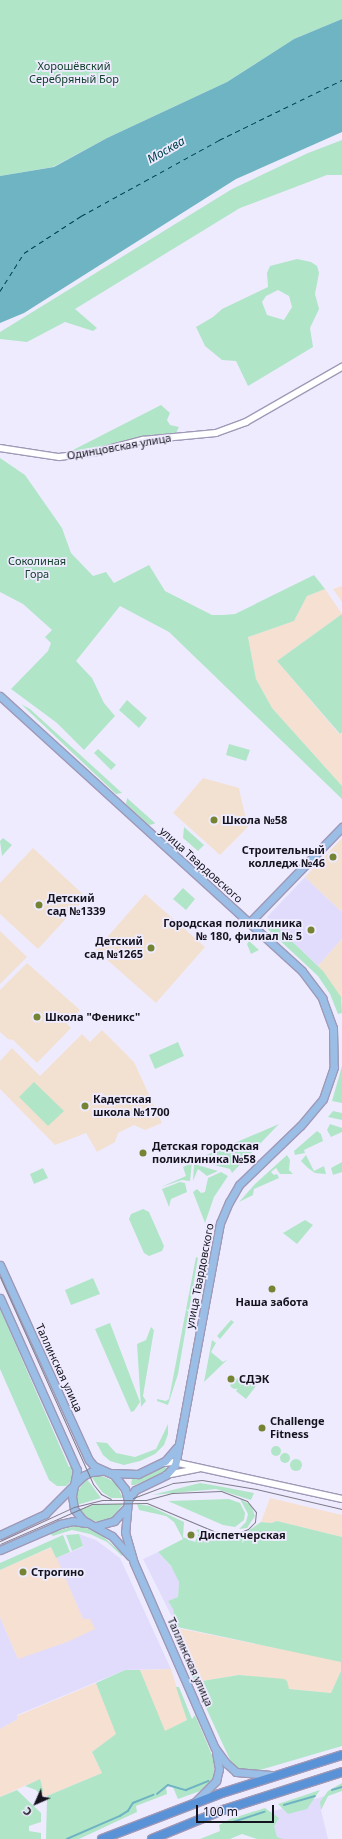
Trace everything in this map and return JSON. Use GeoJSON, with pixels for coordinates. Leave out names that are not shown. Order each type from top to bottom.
{"type":"FeatureCollection","features":[{"type":"Feature","properties":{"kind":"highway"},"geometry":{"type":"LineString","coordinates":[[102,1839],[195,1802],[342,1755]]}},
{"type":"Feature","properties":{"kind":"highway"},"geometry":{"type":"LineString","coordinates":[[152,1839],[223,1810],[342,1772]]}},
{"type":"Feature","properties":{"kind":"main road","name":"улица Твардовского"},"geometry":{"type":"LineString","coordinates":[[0,696],[302,970],[322,998],[333,1028],[334,1067],[329,1087],[318,1107],[244,1180],[229,1202],[214,1248],[176,1462],[166,1475],[135,1490],[127,1503]]}},
{"type":"Feature","properties":{"kind":"main road"},"geometry":{"type":"LineString","coordinates":[[249,922],[342,826]]}},
{"type":"Feature","properties":{"kind":"main road","name":"Таллинская улица"},"geometry":{"type":"LineString","coordinates":[[0,1265],[89,1460],[122,1484],[127,1503],[125,1532],[134,1563],[215,1748],[219,1767],[218,1776],[211,1788],[195,1802]]}},
{"type":"Feature","properties":{"kind":"main road","name":"Таллинская улица"},"geometry":{"type":"LineString","coordinates":[[0,1298],[76,1467],[78,1475],[72,1496],[74,1509],[91,1524],[112,1536],[134,1563]]}},
{"type":"Feature","properties":{"kind":"main road","name":"улица Твардовского"},"geometry":{"type":"LineString","coordinates":[[107,1472],[132,1475],[161,1464],[172,1455],[179,1441]]}},
{"type":"Feature","properties":{"kind":"main road"},"geometry":{"type":"LineString","coordinates":[[0,1535],[50,1511],[75,1484],[91,1472],[107,1472]]}},
{"type":"Feature","properties":{"kind":"main road"},"geometry":{"type":"LineString","coordinates":[[0,1550],[60,1524],[73,1521],[102,1526],[114,1521],[127,1503]]}},
{"type":"Feature","properties":{"kind":"main road","name":"Таллинская улица"},"geometry":{"type":"LineString","coordinates":[[215,1748],[226,1763],[236,1772],[276,1775]]}},
{"type":"Feature","properties":{"kind":"street","name":"Одинцовская улица"},"geometry":{"type":"LineString","coordinates":[[0,448],[44,456],[70,456],[143,440],[216,433],[246,422],[342,367]]}},
{"type":"Feature","properties":{"kind":"street"},"geometry":{"type":"LineString","coordinates":[[161,1464],[176,1462],[342,1499]]}},
{"type":"Feature","properties":{"kind":"street"},"geometry":{"type":"LineString","coordinates":[[166,1475],[205,1469]]}},
{"type":"Feature","properties":{"kind":"shaded area"},"geometry":{"type":"Polygon","coordinates":[[[342,586],[342,602],[333,589],[342,586]]]}},
{"type":"Feature","properties":{"kind":"shaded area"},"geometry":{"type":"Polygon","coordinates":[[[325,589],[342,614],[277,661],[339,734],[342,732],[342,786],[272,708],[256,679],[248,637],[294,621],[307,596],[325,589]]]}},
{"type":"Feature","properties":{"kind":"shaded area","name":"Школа №58"},"geometry":{"type":"Polygon","coordinates":[[[203,778],[239,788],[248,827],[220,855],[173,813],[203,778]]]}},
{"type":"Feature","properties":{"kind":"shaded area","name":"Строительный колледж №46"},"geometry":{"type":"Polygon","coordinates":[[[342,838],[342,912],[305,877],[342,838]]]}},
{"type":"Feature","properties":{"kind":"shaded area","name":"Детский сад №1339"},"geometry":{"type":"Polygon","coordinates":[[[33,848],[86,897],[38,949],[0,914],[0,883],[33,848]]]}},
{"type":"Feature","properties":{"kind":"shaded area","name":"Городская поликлиника № 180, филиал № 5"},"geometry":{"type":"Polygon","coordinates":[[[305,877],[342,912],[342,939],[318,966],[267,917],[305,877]]]}},
{"type":"Feature","properties":{"kind":"shaded area","name":"Детский сад №1265"},"geometry":{"type":"Polygon","coordinates":[[[145,894],[205,947],[156,1003],[96,950],[145,894]]]}},
{"type":"Feature","properties":{"kind":"shaded area"},"geometry":{"type":"Polygon","coordinates":[[[0,931],[27,957],[0,984],[0,931]]]}},
{"type":"Feature","properties":{"kind":"shaded area"},"geometry":{"type":"Polygon","coordinates":[[[342,939],[342,1000],[318,966],[342,939]]]}},
{"type":"Feature","properties":{"kind":"shaded area","name":"Школа \"Феникс\""},"geometry":{"type":"Polygon","coordinates":[[[27,963],[80,1010],[67,1024],[71,1028],[37,1063],[13,1040],[8,1039],[0,1032],[0,990],[27,963]]]}},
{"type":"Feature","properties":{"kind":"shaded area","name":"Кадетская школа №1700"},"geometry":{"type":"Polygon","coordinates":[[[102,1030],[134,1062],[162,1123],[145,1130],[134,1125],[118,1133],[115,1142],[97,1152],[86,1133],[55,1145],[0,1089],[0,1061],[12,1048],[40,1076],[82,1034],[90,1042],[102,1030]]]}},
{"type":"Feature","properties":{"kind":"shaded area"},"geometry":{"type":"Polygon","coordinates":[[[270,1498],[342,1515],[342,1537],[277,1521],[271,1523],[261,1522],[270,1498]]]}},
{"type":"Feature","properties":{"kind":"shaded area"},"geometry":{"type":"Polygon","coordinates":[[[79,1534],[96,1540],[120,1558],[171,1669],[125,1670],[17,1715],[18,1719],[0,1729],[0,1617],[18,1659],[83,1619],[56,1558],[83,1547],[79,1534]]]}},
{"type":"Feature","properties":{"kind":"shaded area"},"geometry":{"type":"Polygon","coordinates":[[[52,1547],[83,1619],[90,1619],[95,1629],[67,1642],[18,1659],[0,1617],[0,1570],[52,1547]]]}},
{"type":"Feature","properties":{"kind":"shaded area"},"geometry":{"type":"Polygon","coordinates":[[[158,1552],[174,1570],[179,1582],[178,1597],[168,1601],[173,1608],[177,1627],[143,1559],[158,1552]]]}},
{"type":"Feature","properties":{"kind":"shaded area"},"geometry":{"type":"Polygon","coordinates":[[[177,1628],[341,1661],[341,1671],[331,1693],[289,1689],[273,1679],[239,1675],[202,1681],[193,1663],[189,1665],[178,1639],[180,1637],[177,1628]]]}},
{"type":"Feature","properties":{"kind":"shaded area"},"geometry":{"type":"Polygon","coordinates":[[[171,1669],[187,1720],[164,1732],[140,1670],[171,1669]]]}},
{"type":"Feature","properties":{"kind":"shaded area"},"geometry":{"type":"Polygon","coordinates":[[[96,1683],[117,1734],[92,1752],[102,1773],[47,1796],[41,1796],[40,1779],[0,1797],[0,1729],[18,1719],[17,1716],[96,1683]]]}},
{"type":"Feature","properties":{"kind":"shaded area"},"geometry":{"type":"Polygon","coordinates":[[[328,1795],[321,1810],[328,1839],[267,1839],[260,1815],[328,1795]]]}},
{"type":"Feature","properties":{"kind":"green space","name":"Хорошёвский Серебряный Бор"},"geometry":{"type":"Polygon","coordinates":[[[0,0],[342,0],[342,19],[294,39],[227,82],[107,138],[53,167],[0,176],[0,0]]]}},
{"type":"Feature","properties":{"kind":"green space"},"geometry":{"type":"Polygon","coordinates":[[[342,140],[342,175],[327,175],[240,208],[75,309],[97,328],[93,331],[65,322],[27,342],[0,339],[0,332],[232,189],[308,153],[342,140]]]}},
{"type":"Feature","properties":{"kind":"green space"},"geometry":{"type":"Polygon","coordinates":[[[297,259],[311,262],[317,266],[319,273],[315,294],[319,309],[310,328],[313,347],[248,386],[236,361],[222,360],[205,346],[196,327],[213,317],[222,309],[268,287],[267,273],[270,266],[297,259]],[[278,290],[266,296],[262,302],[267,315],[284,320],[292,307],[289,296],[278,290]]]}},
{"type":"Feature","properties":{"kind":"green space"},"geometry":{"type":"Polygon","coordinates":[[[161,405],[170,413],[167,420],[170,425],[179,427],[176,433],[124,441],[96,450],[73,453],[73,450],[161,405]]]}},
{"type":"Feature","properties":{"kind":"green space","name":"Соколиная Гора"},"geometry":{"type":"Polygon","coordinates":[[[0,458],[25,475],[62,528],[71,553],[93,576],[106,572],[114,583],[149,565],[165,591],[212,615],[222,615],[235,614],[314,575],[325,589],[307,596],[294,621],[248,637],[256,679],[272,708],[342,786],[342,799],[169,632],[120,606],[76,661],[92,678],[104,703],[115,716],[84,750],[57,723],[11,689],[48,651],[51,643],[45,637],[52,630],[23,604],[0,592],[0,458]]]}},
{"type":"Feature","properties":{"kind":"green space"},"geometry":{"type":"Polygon","coordinates":[[[342,614],[342,732],[340,734],[277,661],[342,614]]]}},
{"type":"Feature","properties":{"kind":"green space"},"geometry":{"type":"Polygon","coordinates":[[[127,700],[147,718],[139,728],[119,710],[127,700]]]}},
{"type":"Feature","properties":{"kind":"green space"},"geometry":{"type":"Polygon","coordinates":[[[21,704],[30,709],[122,793],[116,794],[21,704]]]}},
{"type":"Feature","properties":{"kind":"green space"},"geometry":{"type":"Polygon","coordinates":[[[229,744],[250,750],[246,761],[226,755],[229,744]]]}},
{"type":"Feature","properties":{"kind":"green space"},"geometry":{"type":"Polygon","coordinates":[[[98,749],[116,765],[111,770],[94,753],[98,749]]]}},
{"type":"Feature","properties":{"kind":"green space"},"geometry":{"type":"Polygon","coordinates":[[[127,798],[155,823],[149,825],[126,804],[127,798]]]}},
{"type":"Feature","properties":{"kind":"green space"},"geometry":{"type":"Polygon","coordinates":[[[184,827],[204,845],[198,851],[183,838],[184,827]]]}},
{"type":"Feature","properties":{"kind":"green space"},"geometry":{"type":"Polygon","coordinates":[[[168,836],[185,851],[183,852],[174,848],[165,839],[168,836]]]}},
{"type":"Feature","properties":{"kind":"green space"},"geometry":{"type":"Polygon","coordinates":[[[3,838],[12,845],[2,856],[0,841],[3,838]]]}},
{"type":"Feature","properties":{"kind":"green space"},"geometry":{"type":"Polygon","coordinates":[[[183,888],[195,899],[186,910],[173,899],[183,888]]]}},
{"type":"Feature","properties":{"kind":"green space"},"geometry":{"type":"Polygon","coordinates":[[[263,919],[269,924],[271,921],[323,971],[341,997],[342,1013],[338,1014],[330,994],[318,976],[260,922],[263,919]]]}},
{"type":"Feature","properties":{"kind":"green space"},"geometry":{"type":"Polygon","coordinates":[[[249,941],[259,950],[251,954],[247,944],[249,941]]]}},
{"type":"Feature","properties":{"kind":"green space"},"geometry":{"type":"Polygon","coordinates":[[[178,1042],[184,1056],[155,1069],[149,1055],[178,1042]]]}},
{"type":"Feature","properties":{"kind":"green space"},"geometry":{"type":"Polygon","coordinates":[[[342,1066],[342,1103],[332,1101],[342,1066]]]}},
{"type":"Feature","properties":{"kind":"green space"},"geometry":{"type":"Polygon","coordinates":[[[34,1082],[64,1111],[48,1126],[19,1097],[34,1082]]]}},
{"type":"Feature","properties":{"kind":"green space"},"geometry":{"type":"Polygon","coordinates":[[[333,1111],[342,1113],[342,1120],[328,1117],[333,1111]]]}},
{"type":"Feature","properties":{"kind":"green space"},"geometry":{"type":"Polygon","coordinates":[[[279,1124],[232,1173],[230,1169],[195,1160],[279,1124]]]}},
{"type":"Feature","properties":{"kind":"green space"},"geometry":{"type":"Polygon","coordinates":[[[330,1124],[342,1128],[342,1132],[331,1137],[327,1130],[330,1124]]]}},
{"type":"Feature","properties":{"kind":"green space"},"geometry":{"type":"Polygon","coordinates":[[[317,1131],[321,1134],[323,1141],[304,1150],[305,1153],[295,1155],[294,1151],[317,1131]]]}},
{"type":"Feature","properties":{"kind":"green space"},"geometry":{"type":"Polygon","coordinates":[[[287,1155],[290,1160],[289,1170],[293,1174],[280,1174],[276,1168],[271,1172],[274,1175],[277,1174],[279,1178],[254,1189],[253,1195],[239,1202],[255,1184],[287,1155]]]}},
{"type":"Feature","properties":{"kind":"green space"},"geometry":{"type":"Polygon","coordinates":[[[306,1155],[314,1171],[324,1166],[326,1174],[315,1173],[308,1168],[301,1161],[306,1155]]]}},
{"type":"Feature","properties":{"kind":"green space"},"geometry":{"type":"Polygon","coordinates":[[[342,1162],[342,1172],[333,1175],[331,1168],[342,1162]]]}},
{"type":"Feature","properties":{"kind":"green space"},"geometry":{"type":"Polygon","coordinates":[[[192,1163],[190,1181],[182,1180],[161,1187],[186,1176],[183,1167],[192,1163]]]}},
{"type":"Feature","properties":{"kind":"green space"},"geometry":{"type":"Polygon","coordinates":[[[194,1164],[218,1171],[207,1176],[198,1169],[193,1181],[194,1164]]]}},
{"type":"Feature","properties":{"kind":"green space"},"geometry":{"type":"Polygon","coordinates":[[[43,1168],[48,1178],[34,1184],[30,1174],[43,1168]]]}},
{"type":"Feature","properties":{"kind":"green space"},"geometry":{"type":"Polygon","coordinates":[[[221,1172],[228,1176],[214,1197],[205,1223],[193,1192],[197,1189],[201,1193],[205,1192],[208,1178],[221,1172]]]}},
{"type":"Feature","properties":{"kind":"green space"},"geometry":{"type":"Polygon","coordinates":[[[180,1182],[185,1183],[187,1192],[171,1199],[169,1207],[162,1189],[180,1182]]]}},
{"type":"Feature","properties":{"kind":"green space"},"geometry":{"type":"Polygon","coordinates":[[[143,1209],[149,1212],[164,1246],[162,1251],[149,1256],[144,1253],[129,1219],[131,1214],[143,1209]]]}},
{"type":"Feature","properties":{"kind":"green space"},"geometry":{"type":"Polygon","coordinates":[[[305,1220],[313,1225],[297,1244],[283,1233],[305,1220]]]}},
{"type":"Feature","properties":{"kind":"green space"},"geometry":{"type":"Polygon","coordinates":[[[196,1257],[198,1258],[178,1374],[168,1405],[157,1401],[157,1399],[166,1401],[169,1399],[196,1257]]]}},
{"type":"Feature","properties":{"kind":"green space"},"geometry":{"type":"Polygon","coordinates":[[[93,1278],[100,1294],[71,1305],[65,1290],[93,1278]]]}},
{"type":"Feature","properties":{"kind":"green space"},"geometry":{"type":"Polygon","coordinates":[[[0,1309],[69,1467],[72,1466],[73,1479],[66,1486],[57,1486],[49,1480],[0,1369],[0,1309]]]}},
{"type":"Feature","properties":{"kind":"green space"},"geometry":{"type":"Polygon","coordinates":[[[231,1320],[234,1322],[220,1339],[217,1336],[231,1320]]]}},
{"type":"Feature","properties":{"kind":"green space"},"geometry":{"type":"Polygon","coordinates":[[[110,1323],[140,1402],[134,1411],[131,1412],[95,1329],[110,1323]]]}},
{"type":"Feature","properties":{"kind":"green space"},"geometry":{"type":"Polygon","coordinates":[[[151,1327],[154,1330],[143,1396],[146,1401],[141,1407],[137,1344],[146,1340],[151,1327]]]}},
{"type":"Feature","properties":{"kind":"green space"},"geometry":{"type":"Polygon","coordinates":[[[212,1340],[216,1343],[211,1352],[223,1362],[228,1359],[204,1382],[212,1340]]]}},
{"type":"Feature","properties":{"kind":"green space"},"geometry":{"type":"Polygon","coordinates":[[[249,1375],[259,1382],[246,1399],[236,1391],[249,1375]]]}},
{"type":"Feature","properties":{"kind":"green space"},"geometry":{"type":"Polygon","coordinates":[[[233,1378],[237,1378],[239,1379],[239,1387],[233,1388],[230,1385],[230,1381],[233,1378]]]}},
{"type":"Feature","properties":{"kind":"green space"},"geometry":{"type":"Polygon","coordinates":[[[168,1424],[168,1434],[164,1445],[155,1454],[140,1461],[124,1465],[110,1461],[103,1455],[96,1442],[107,1443],[116,1453],[135,1457],[156,1449],[168,1424]]]}},
{"type":"Feature","properties":{"kind":"green space"},"geometry":{"type":"Polygon","coordinates":[[[276,1446],[281,1451],[276,1456],[271,1451],[276,1446]]]}},
{"type":"Feature","properties":{"kind":"green space"},"geometry":{"type":"Polygon","coordinates":[[[285,1453],[290,1458],[285,1463],[280,1458],[285,1453]]]}},
{"type":"Feature","properties":{"kind":"green space"},"geometry":{"type":"Polygon","coordinates":[[[298,1459],[301,1460],[301,1470],[294,1471],[291,1470],[290,1463],[291,1460],[298,1459]]]}},
{"type":"Feature","properties":{"kind":"green space"},"geometry":{"type":"Polygon","coordinates":[[[162,1466],[167,1468],[165,1472],[135,1485],[131,1485],[132,1479],[162,1466]]]}},
{"type":"Feature","properties":{"kind":"green space"},"geometry":{"type":"Polygon","coordinates":[[[100,1475],[115,1482],[123,1498],[111,1498],[102,1492],[91,1476],[100,1475]]]}},
{"type":"Feature","properties":{"kind":"green space"},"geometry":{"type":"Polygon","coordinates":[[[87,1479],[101,1498],[77,1505],[76,1493],[87,1479]]]}},
{"type":"Feature","properties":{"kind":"green space"},"geometry":{"type":"Polygon","coordinates":[[[200,1483],[254,1493],[251,1500],[216,1489],[152,1495],[200,1483]]]}},
{"type":"Feature","properties":{"kind":"green space"},"geometry":{"type":"Polygon","coordinates":[[[229,1499],[240,1503],[245,1513],[244,1520],[235,1527],[223,1525],[168,1501],[229,1499]]]}},
{"type":"Feature","properties":{"kind":"green space"},"geometry":{"type":"Polygon","coordinates":[[[240,1499],[251,1505],[255,1516],[247,1528],[239,1529],[246,1522],[248,1514],[240,1499]]]}},
{"type":"Feature","properties":{"kind":"green space"},"geometry":{"type":"Polygon","coordinates":[[[97,1504],[123,1504],[112,1518],[99,1522],[88,1519],[79,1510],[97,1504]]]}},
{"type":"Feature","properties":{"kind":"green space"},"geometry":{"type":"Polygon","coordinates":[[[137,1504],[150,1506],[184,1522],[183,1537],[195,1542],[199,1533],[196,1530],[201,1529],[218,1537],[229,1539],[245,1533],[261,1522],[271,1523],[277,1521],[342,1537],[342,1746],[253,1772],[244,1772],[232,1764],[188,1669],[189,1665],[193,1662],[202,1681],[239,1675],[284,1679],[287,1681],[289,1689],[331,1693],[341,1671],[341,1662],[177,1627],[173,1609],[168,1601],[178,1597],[179,1582],[171,1566],[158,1552],[183,1539],[174,1522],[166,1516],[139,1510],[137,1504]]]}},
{"type":"Feature","properties":{"kind":"green space"},"geometry":{"type":"Polygon","coordinates":[[[79,1525],[99,1533],[123,1554],[122,1556],[107,1542],[90,1534],[72,1530],[53,1536],[49,1533],[79,1525]]]}},
{"type":"Feature","properties":{"kind":"green space"},"geometry":{"type":"Polygon","coordinates":[[[79,1534],[83,1546],[72,1551],[66,1535],[79,1534]]]}},
{"type":"Feature","properties":{"kind":"green space"},"geometry":{"type":"Polygon","coordinates":[[[63,1535],[70,1552],[56,1558],[51,1547],[0,1570],[0,1563],[63,1535]]]}},
{"type":"Feature","properties":{"kind":"green space"},"geometry":{"type":"Polygon","coordinates":[[[125,1670],[140,1670],[165,1731],[187,1720],[176,1687],[179,1687],[192,1719],[195,1715],[215,1762],[213,1781],[203,1790],[178,1799],[172,1785],[166,1787],[167,1794],[136,1806],[137,1812],[79,1839],[46,1839],[47,1796],[102,1773],[92,1752],[116,1734],[96,1683],[125,1670]]]}},
{"type":"Feature","properties":{"kind":"green space"},"geometry":{"type":"Polygon","coordinates":[[[40,1779],[43,1790],[41,1796],[36,1790],[25,1786],[40,1779]]]}},
{"type":"Feature","properties":{"kind":"green space"},"geometry":{"type":"Polygon","coordinates":[[[342,1783],[342,1791],[328,1796],[321,1810],[320,1802],[328,1791],[342,1783]]]}},
{"type":"Feature","properties":{"kind":"green space"},"geometry":{"type":"Polygon","coordinates":[[[17,1790],[41,1813],[41,1822],[29,1826],[29,1831],[41,1833],[41,1839],[0,1839],[0,1797],[17,1790]]]}},
{"type":"Feature","properties":{"kind":"green space"},"geometry":{"type":"Polygon","coordinates":[[[320,1790],[307,1809],[288,1814],[278,1804],[320,1790]]]}},
{"type":"Feature","properties":{"kind":"green space"},"geometry":{"type":"Polygon","coordinates":[[[265,1808],[279,1818],[274,1826],[277,1837],[283,1839],[257,1839],[242,1834],[230,1839],[200,1839],[220,1831],[219,1825],[230,1819],[265,1808]]]}},
{"type":"Feature","properties":{"kind":"water","name":"Москва"},"geometry":{"type":"Polygon","coordinates":[[[342,19],[342,132],[236,179],[24,313],[0,323],[0,176],[54,167],[107,138],[227,82],[294,39],[342,19]]]}},
{"type":"Feature","properties":{"kind":"waterway"},"geometry":{"type":"LineString","coordinates":[[157,1794],[168,1785],[186,1790],[208,1781]]}},
{"type":"Feature","properties":{"kind":"waterway"},"geometry":{"type":"LineString","coordinates":[[332,1790],[342,1787]]}},
{"type":"Feature","properties":{"kind":"waterway"},"geometry":{"type":"LineString","coordinates":[[67,1839],[120,1816],[128,1811],[133,1803],[153,1795]]}},
{"type":"Feature","properties":{"kind":"waterway"},"geometry":{"type":"LineString","coordinates":[[284,1805],[315,1796]]}},
{"type":"Feature","properties":{"kind":"waterway"},"geometry":{"type":"LineString","coordinates":[[233,1822],[264,1812]]}},
{"type":"Feature","properties":{"kind":"ferry route"},"geometry":{"type":"LineString","coordinates":[[0,291],[24,253],[81,216],[219,140],[342,80]]}},
{"type":"Feature","properties":{"kind":"tram line"},"geometry":{"type":"LineString","coordinates":[[0,1277],[93,1484],[101,1494],[111,1499]]}},
{"type":"Feature","properties":{"kind":"tram line"},"geometry":{"type":"LineString","coordinates":[[133,1498],[173,1483],[202,1480],[256,1489],[342,1509]]}},
{"type":"Feature","properties":{"kind":"tram line"},"geometry":{"type":"LineString","coordinates":[[0,1541],[74,1507],[102,1500],[146,1500],[172,1493],[221,1491],[247,1501],[256,1512],[255,1522],[248,1529],[236,1534],[223,1535],[147,1503],[92,1504],[0,1544]]}},
{"type":"Feature","properties":{"kind":"place","name":"Школа №58"},"geometry":{"type":"Point","coordinates":[214,820]}},
{"type":"Feature","properties":{"kind":"place","name":"Строительный колледж №46"},"geometry":{"type":"Point","coordinates":[333,857]}},
{"type":"Feature","properties":{"kind":"place","name":"Детский сад №1339"},"geometry":{"type":"Point","coordinates":[39,905]}},
{"type":"Feature","properties":{"kind":"place","name":"Городская поликлиника № 180, филиал № 5"},"geometry":{"type":"Point","coordinates":[311,930]}},
{"type":"Feature","properties":{"kind":"place","name":"Детский сад №1265"},"geometry":{"type":"Point","coordinates":[151,948]}},
{"type":"Feature","properties":{"kind":"place","name":"Школа \"Феникс\""},"geometry":{"type":"Point","coordinates":[37,1017]}},
{"type":"Feature","properties":{"kind":"place","name":"Кадетская школа №1700"},"geometry":{"type":"Point","coordinates":[85,1106]}},
{"type":"Feature","properties":{"kind":"place","name":"Детская городская поликлиника №58"},"geometry":{"type":"Point","coordinates":[143,1153]}},
{"type":"Feature","properties":{"kind":"place","name":"Наша забота"},"geometry":{"type":"Point","coordinates":[272,1289]}},
{"type":"Feature","properties":{"kind":"place","name":"СДЭК"},"geometry":{"type":"Point","coordinates":[231,1379]}},
{"type":"Feature","properties":{"kind":"place","name":"Challenge Fitness"},"geometry":{"type":"Point","coordinates":[262,1428]}},
{"type":"Feature","properties":{"kind":"place","name":"Диспетчерская"},"geometry":{"type":"Point","coordinates":[191,1535]}},
{"type":"Feature","properties":{"kind":"place","name":"Строгино"},"geometry":{"type":"Point","coordinates":[23,1572]}}]}
